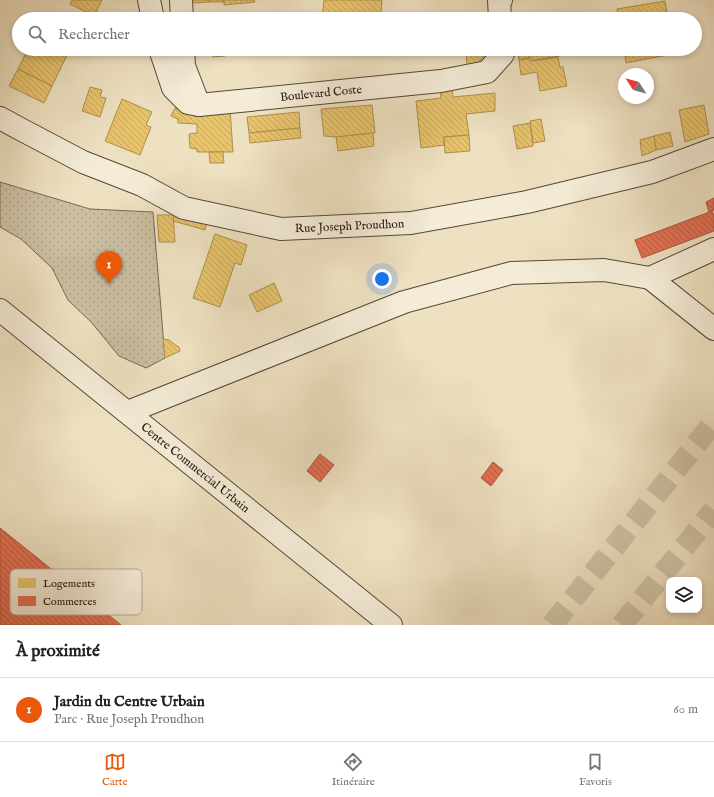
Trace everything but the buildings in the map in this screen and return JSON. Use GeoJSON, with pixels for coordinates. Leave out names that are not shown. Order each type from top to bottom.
{"type":"FeatureCollection","features":[{"type":"Feature","properties":{"kind":"street"},"geometry":{"type":"LineString","coordinates":[[148,0],[151,12]]}},
{"type":"Feature","properties":{"kind":"street"},"geometry":{"type":"LineString","coordinates":[[181,0],[182,12]]}},
{"type":"Feature","properties":{"kind":"street"},"geometry":{"type":"LineString","coordinates":[[499,0],[500,12]]}},
{"type":"Feature","properties":{"kind":"street"},"geometry":{"type":"LineString","coordinates":[[162,56],[173,88],[188,103],[199,105]]}},
{"type":"Feature","properties":{"kind":"street"},"geometry":{"type":"LineString","coordinates":[[184,56],[184,66],[199,105]]}},
{"type":"Feature","properties":{"kind":"street","name":"Boulevard Coste"},"geometry":{"type":"LineString","coordinates":[[199,105],[441,81],[487,72],[501,56]]}},
{"type":"Feature","properties":{"kind":"street","name":"Rue Joseph Proudhon"},"geometry":{"type":"LineString","coordinates":[[0,118],[83,162],[142,185],[184,208],[281,229],[411,223],[527,202],[652,172],[714,149]]}},
{"type":"Feature","properties":{"kind":"street"},"geometry":{"type":"LineString","coordinates":[[650,278],[714,249]]}},
{"type":"Feature","properties":{"kind":"street"},"geometry":{"type":"LineString","coordinates":[[128,412],[404,302],[511,273],[604,270],[650,278],[714,329]]}},
{"type":"Feature","properties":{"kind":"street","name":"Centre Commercial Urbain"},"geometry":{"type":"LineString","coordinates":[[0,310],[391,625]]}},
{"type":"Feature","properties":{"kind":"shaded area"},"geometry":{"type":"Polygon","coordinates":[[[0,182],[90,209],[153,212],[165,358],[146,368],[119,356],[92,323],[68,300],[52,268],[21,239],[0,227],[0,182]]]}},
{"type":"Feature","properties":{"kind":"tunnel"},"geometry":{"type":"LineString","coordinates":[[552,625],[714,422]]}},
{"type":"Feature","properties":{"kind":"tunnel"},"geometry":{"type":"LineString","coordinates":[[622,625],[714,510]]}},
{"type":"Feature","properties":{"kind":"place","name":"Jardin du Centre Urbain"},"geometry":{"type":"Point","coordinates":[109,284]}}]}
